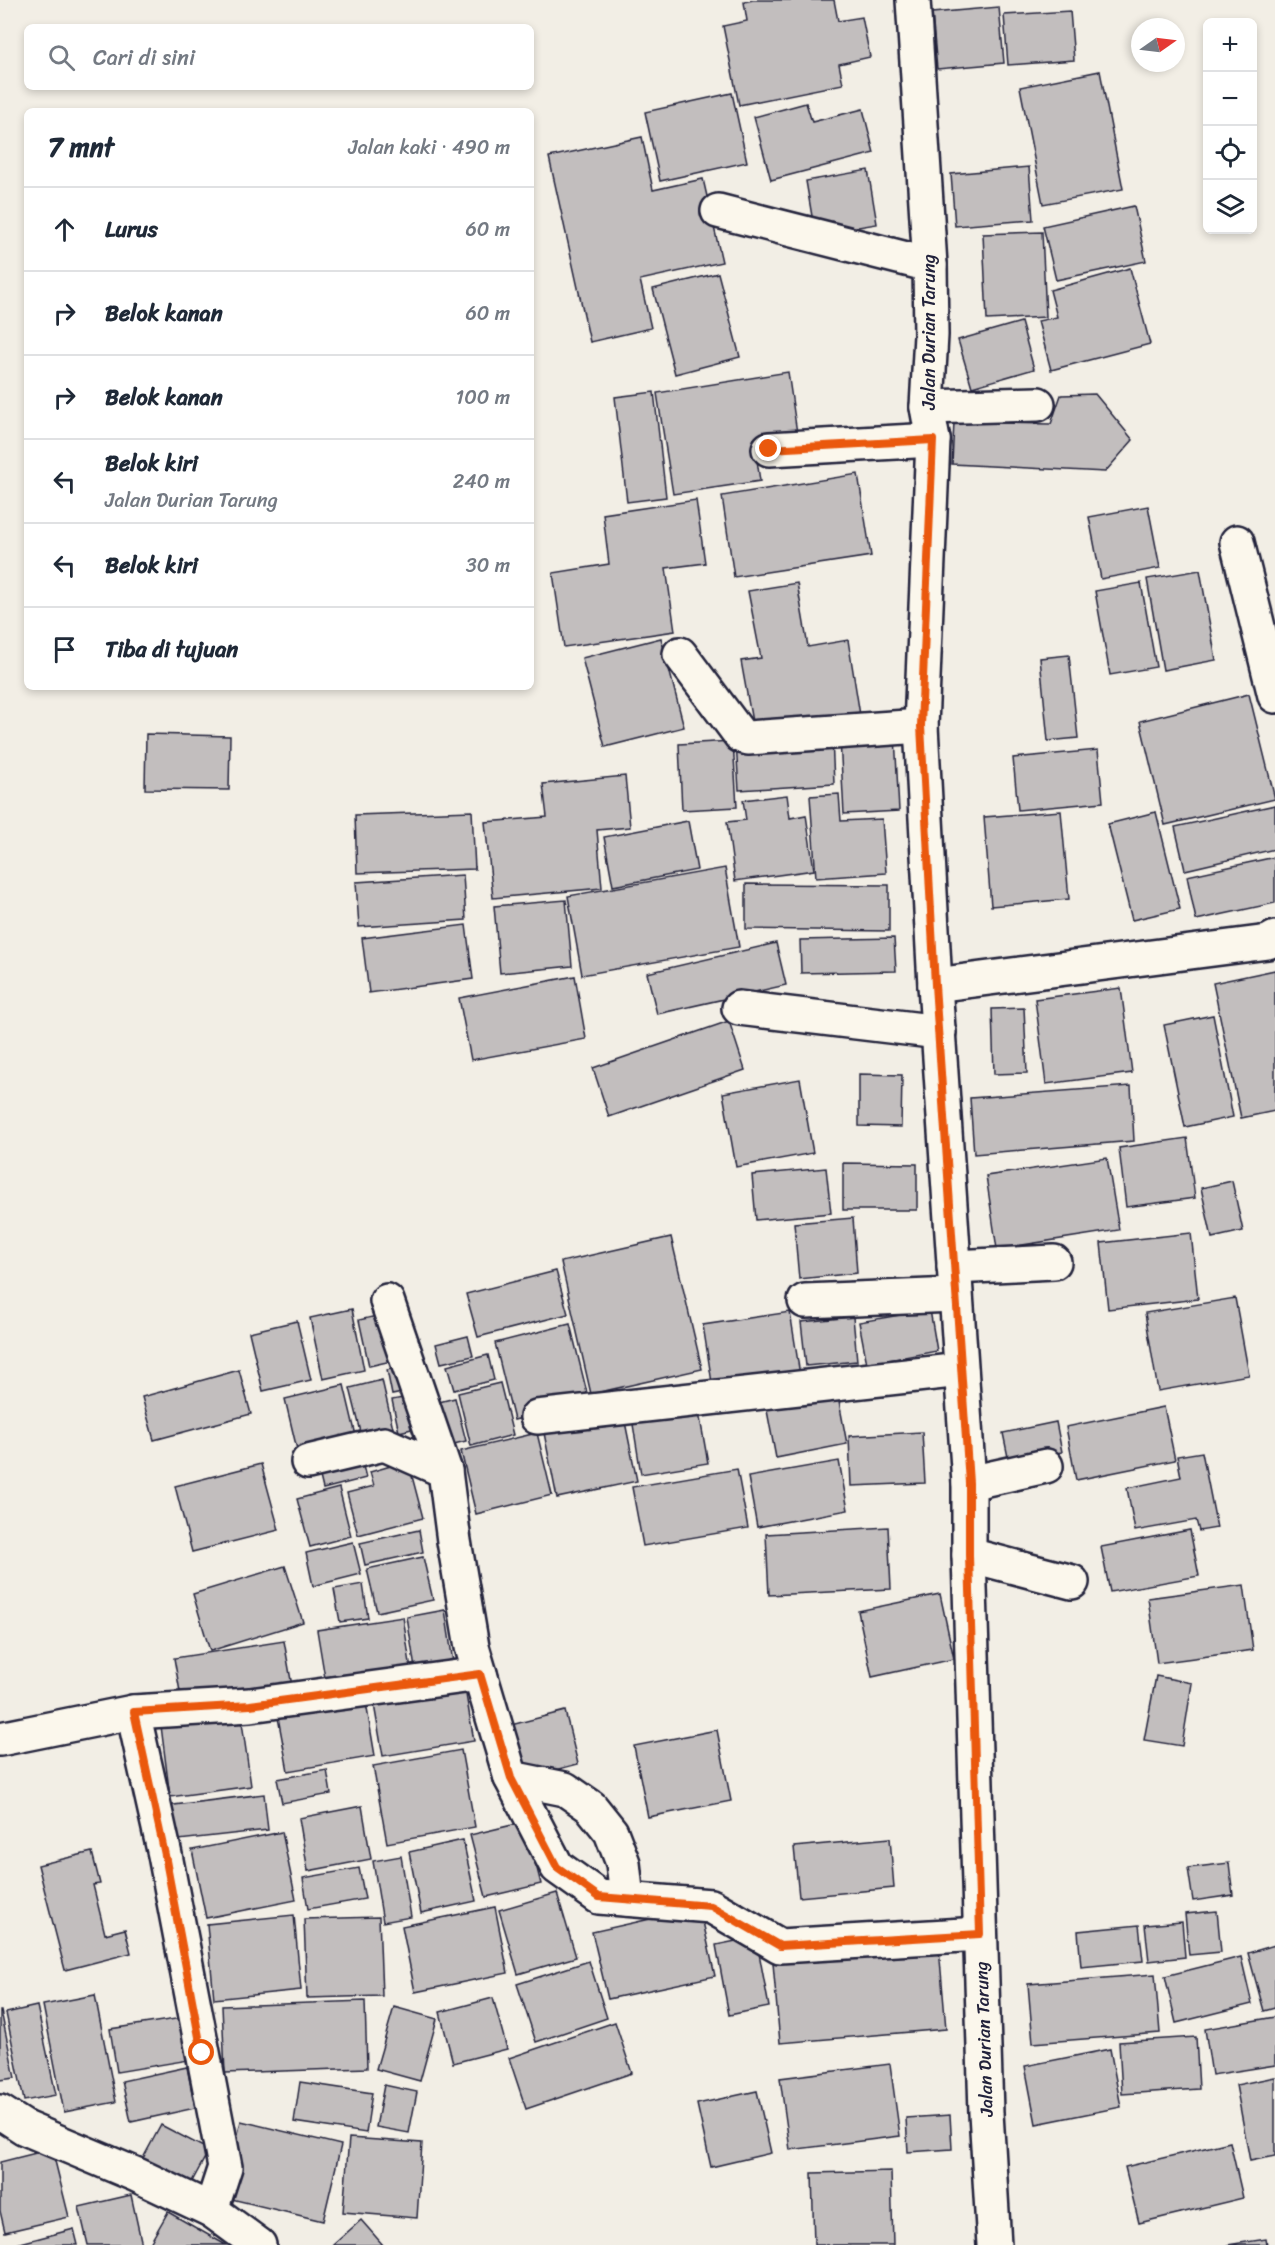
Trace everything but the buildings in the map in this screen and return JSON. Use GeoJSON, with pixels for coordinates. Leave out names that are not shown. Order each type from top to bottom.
{"type":"FeatureCollection","features":[{"type":"Feature","properties":{"kind":"street","name":"Jalan Durian Tarung"},"geometry":{"type":"LineString","coordinates":[[913,0],[930,265],[927,407],[933,440],[921,726],[935,985],[969,1483],[980,1934],[986,2114],[994,2245]]}},
{"type":"Feature","properties":{"kind":"street"},"geometry":{"type":"LineString","coordinates":[[718,211],[930,265]]}},
{"type":"Feature","properties":{"kind":"street"},"geometry":{"type":"LineString","coordinates":[[927,407],[1038,404]]}},
{"type":"Feature","properties":{"kind":"street"},"geometry":{"type":"LineString","coordinates":[[769,449],[933,440]]}},
{"type":"Feature","properties":{"kind":"street"},"geometry":{"type":"LineString","coordinates":[[1237,542],[1275,696]]}},
{"type":"Feature","properties":{"kind":"street"},"geometry":{"type":"LineString","coordinates":[[680,654],[741,736],[748,738],[921,726]]}},
{"type":"Feature","properties":{"kind":"street"},"geometry":{"type":"LineString","coordinates":[[935,985],[1268,942],[1275,938]]}},
{"type":"Feature","properties":{"kind":"street"},"geometry":{"type":"LineString","coordinates":[[739,1008],[939,1032]]}},
{"type":"Feature","properties":{"kind":"street"},"geometry":{"type":"LineString","coordinates":[[805,1301],[954,1281],[1054,1262]]}},
{"type":"Feature","properties":{"kind":"street"},"geometry":{"type":"LineString","coordinates":[[387,1301],[445,1471],[472,1647],[511,1778],[557,1867],[599,1897],[711,1906],[780,1946],[980,1934]]}},
{"type":"Feature","properties":{"kind":"street"},"geometry":{"type":"LineString","coordinates":[[537,1417],[961,1370]]}},
{"type":"Feature","properties":{"kind":"street"},"geometry":{"type":"LineString","coordinates":[[308,1462],[384,1444],[445,1471]]}},
{"type":"Feature","properties":{"kind":"street"},"geometry":{"type":"LineString","coordinates":[[969,1483],[1046,1466]]}},
{"type":"Feature","properties":{"kind":"street"},"geometry":{"type":"LineString","coordinates":[[969,1555],[1072,1582]]}},
{"type":"Feature","properties":{"kind":"street"},"geometry":{"type":"LineString","coordinates":[[0,1739],[134,1712],[250,1705],[480,1674]]}},
{"type":"Feature","properties":{"kind":"street"},"geometry":{"type":"LineString","coordinates":[[134,1712],[165,1855],[225,2167],[212,2210]]}},
{"type":"Feature","properties":{"kind":"street"},"geometry":{"type":"LineString","coordinates":[[511,1778],[565,1789],[591,1807],[611,1832],[623,1863],[627,1899]]}},
{"type":"Feature","properties":{"kind":"street"},"geometry":{"type":"LineString","coordinates":[[0,2112],[25,2128],[137,2175],[212,2210],[259,2245]]}},
{"type":"Feature","properties":{"kind":"route"},"geometry":{"type":"LineString","coordinates":[[202,2053],[165,1855],[134,1712],[250,1705],[480,1674],[511,1778],[557,1867],[599,1897],[711,1906],[780,1946],[980,1934],[969,1483],[935,985],[921,726],[933,440],[769,449]]}}]}
